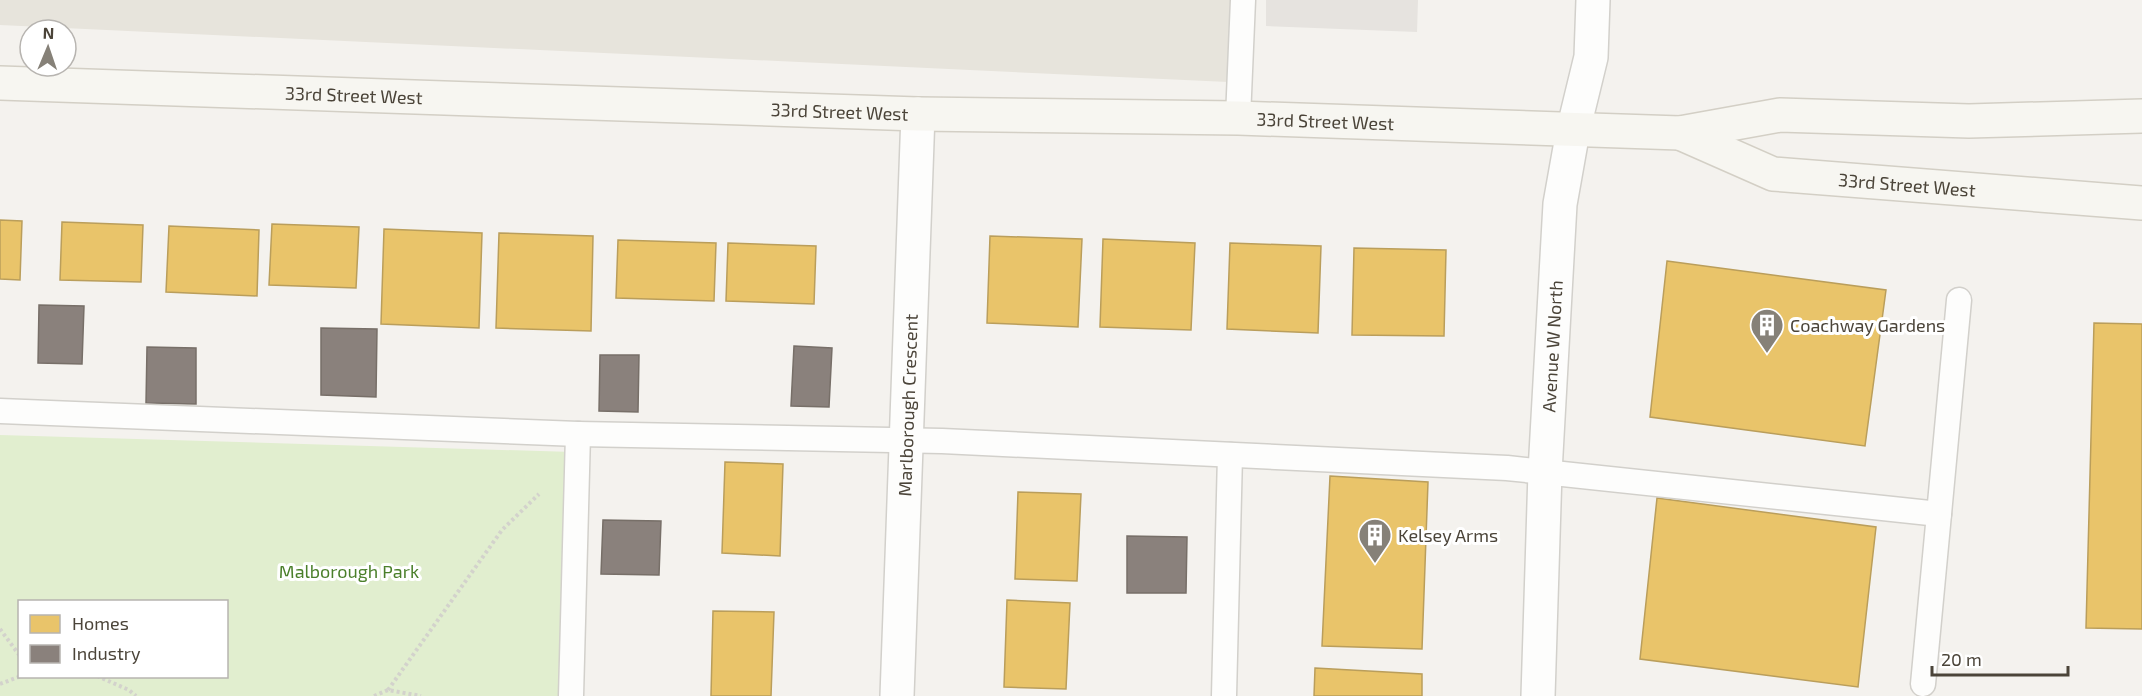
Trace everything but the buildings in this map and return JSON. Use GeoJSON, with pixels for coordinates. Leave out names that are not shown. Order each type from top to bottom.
{"type":"FeatureCollection","features":[{"type":"Feature","properties":{"kind":"main road","name":"33rd Street West"},"geometry":{"type":"LineString","coordinates":[[0,83],[918,114],[1238,118],[1680,134],[1780,115],[1970,121],[2142,117]]}},
{"type":"Feature","properties":{"kind":"main road","name":"33rd Street West"},"geometry":{"type":"LineString","coordinates":[[1680,134],[1773,174],[2142,203]]}},
{"type":"Feature","properties":{"kind":"street","name":"Avenue W North"},"geometry":{"type":"LineString","coordinates":[[1538,696],[1545,472],[1560,204],[1573,131],[1592,57],[1593,0]]}},
{"type":"Feature","properties":{"kind":"street","name":"Marlborough Crescent"},"geometry":{"type":"LineString","coordinates":[[897,696],[918,114]]}},
{"type":"Feature","properties":{"kind":"lane"},"geometry":{"type":"LineString","coordinates":[[1238,118],[1243,0]]}},
{"type":"Feature","properties":{"kind":"lane"},"geometry":{"type":"LineString","coordinates":[[1923,684],[1959,300]]}},
{"type":"Feature","properties":{"kind":"lane"},"geometry":{"type":"LineString","coordinates":[[0,411],[578,446],[906,442],[1230,455],[1545,472],[1939,514]]}},
{"type":"Feature","properties":{"kind":"lane"},"geometry":{"type":"LineString","coordinates":[[571,696],[578,446]]}},
{"type":"Feature","properties":{"kind":"lane"},"geometry":{"type":"LineString","coordinates":[[1224,696],[1230,455]]}},
{"type":"Feature","properties":{"kind":"path"},"geometry":{"type":"LineString","coordinates":[[374,696],[388,690],[502,530],[578,446]]}},
{"type":"Feature","properties":{"kind":"path"},"geometry":{"type":"LineString","coordinates":[[0,629],[18,653]]}},
{"type":"Feature","properties":{"kind":"path"},"geometry":{"type":"LineString","coordinates":[[0,684],[18,677]]}},
{"type":"Feature","properties":{"kind":"path"},"geometry":{"type":"LineString","coordinates":[[102,678],[129,690],[136,696]]}},
{"type":"Feature","properties":{"kind":"path"},"geometry":{"type":"LineString","coordinates":[[388,690],[421,696]]}},
{"type":"Feature","properties":{"kind":"shaded area"},"geometry":{"type":"Polygon","coordinates":[[[0,0],[1230,0],[1228,82],[78,29],[78,18],[18,18],[18,26],[0,25],[0,0]]]}},
{"type":"Feature","properties":{"kind":"shaded area"},"geometry":{"type":"Polygon","coordinates":[[[1266,0],[1418,0],[1417,32],[1266,26],[1266,0]]]}},
{"type":"Feature","properties":{"kind":"green space","name":"Malborough Park"},"geometry":{"type":"Polygon","coordinates":[[[0,435],[573,452],[565,696],[0,696],[0,435]]]}},
{"type":"Feature","properties":{"kind":"place","name":"Coachway Gardens"},"geometry":{"type":"Point","coordinates":[1767,354]}},
{"type":"Feature","properties":{"kind":"place","name":"Kelsey Arms"},"geometry":{"type":"Point","coordinates":[1375,564]}}]}
